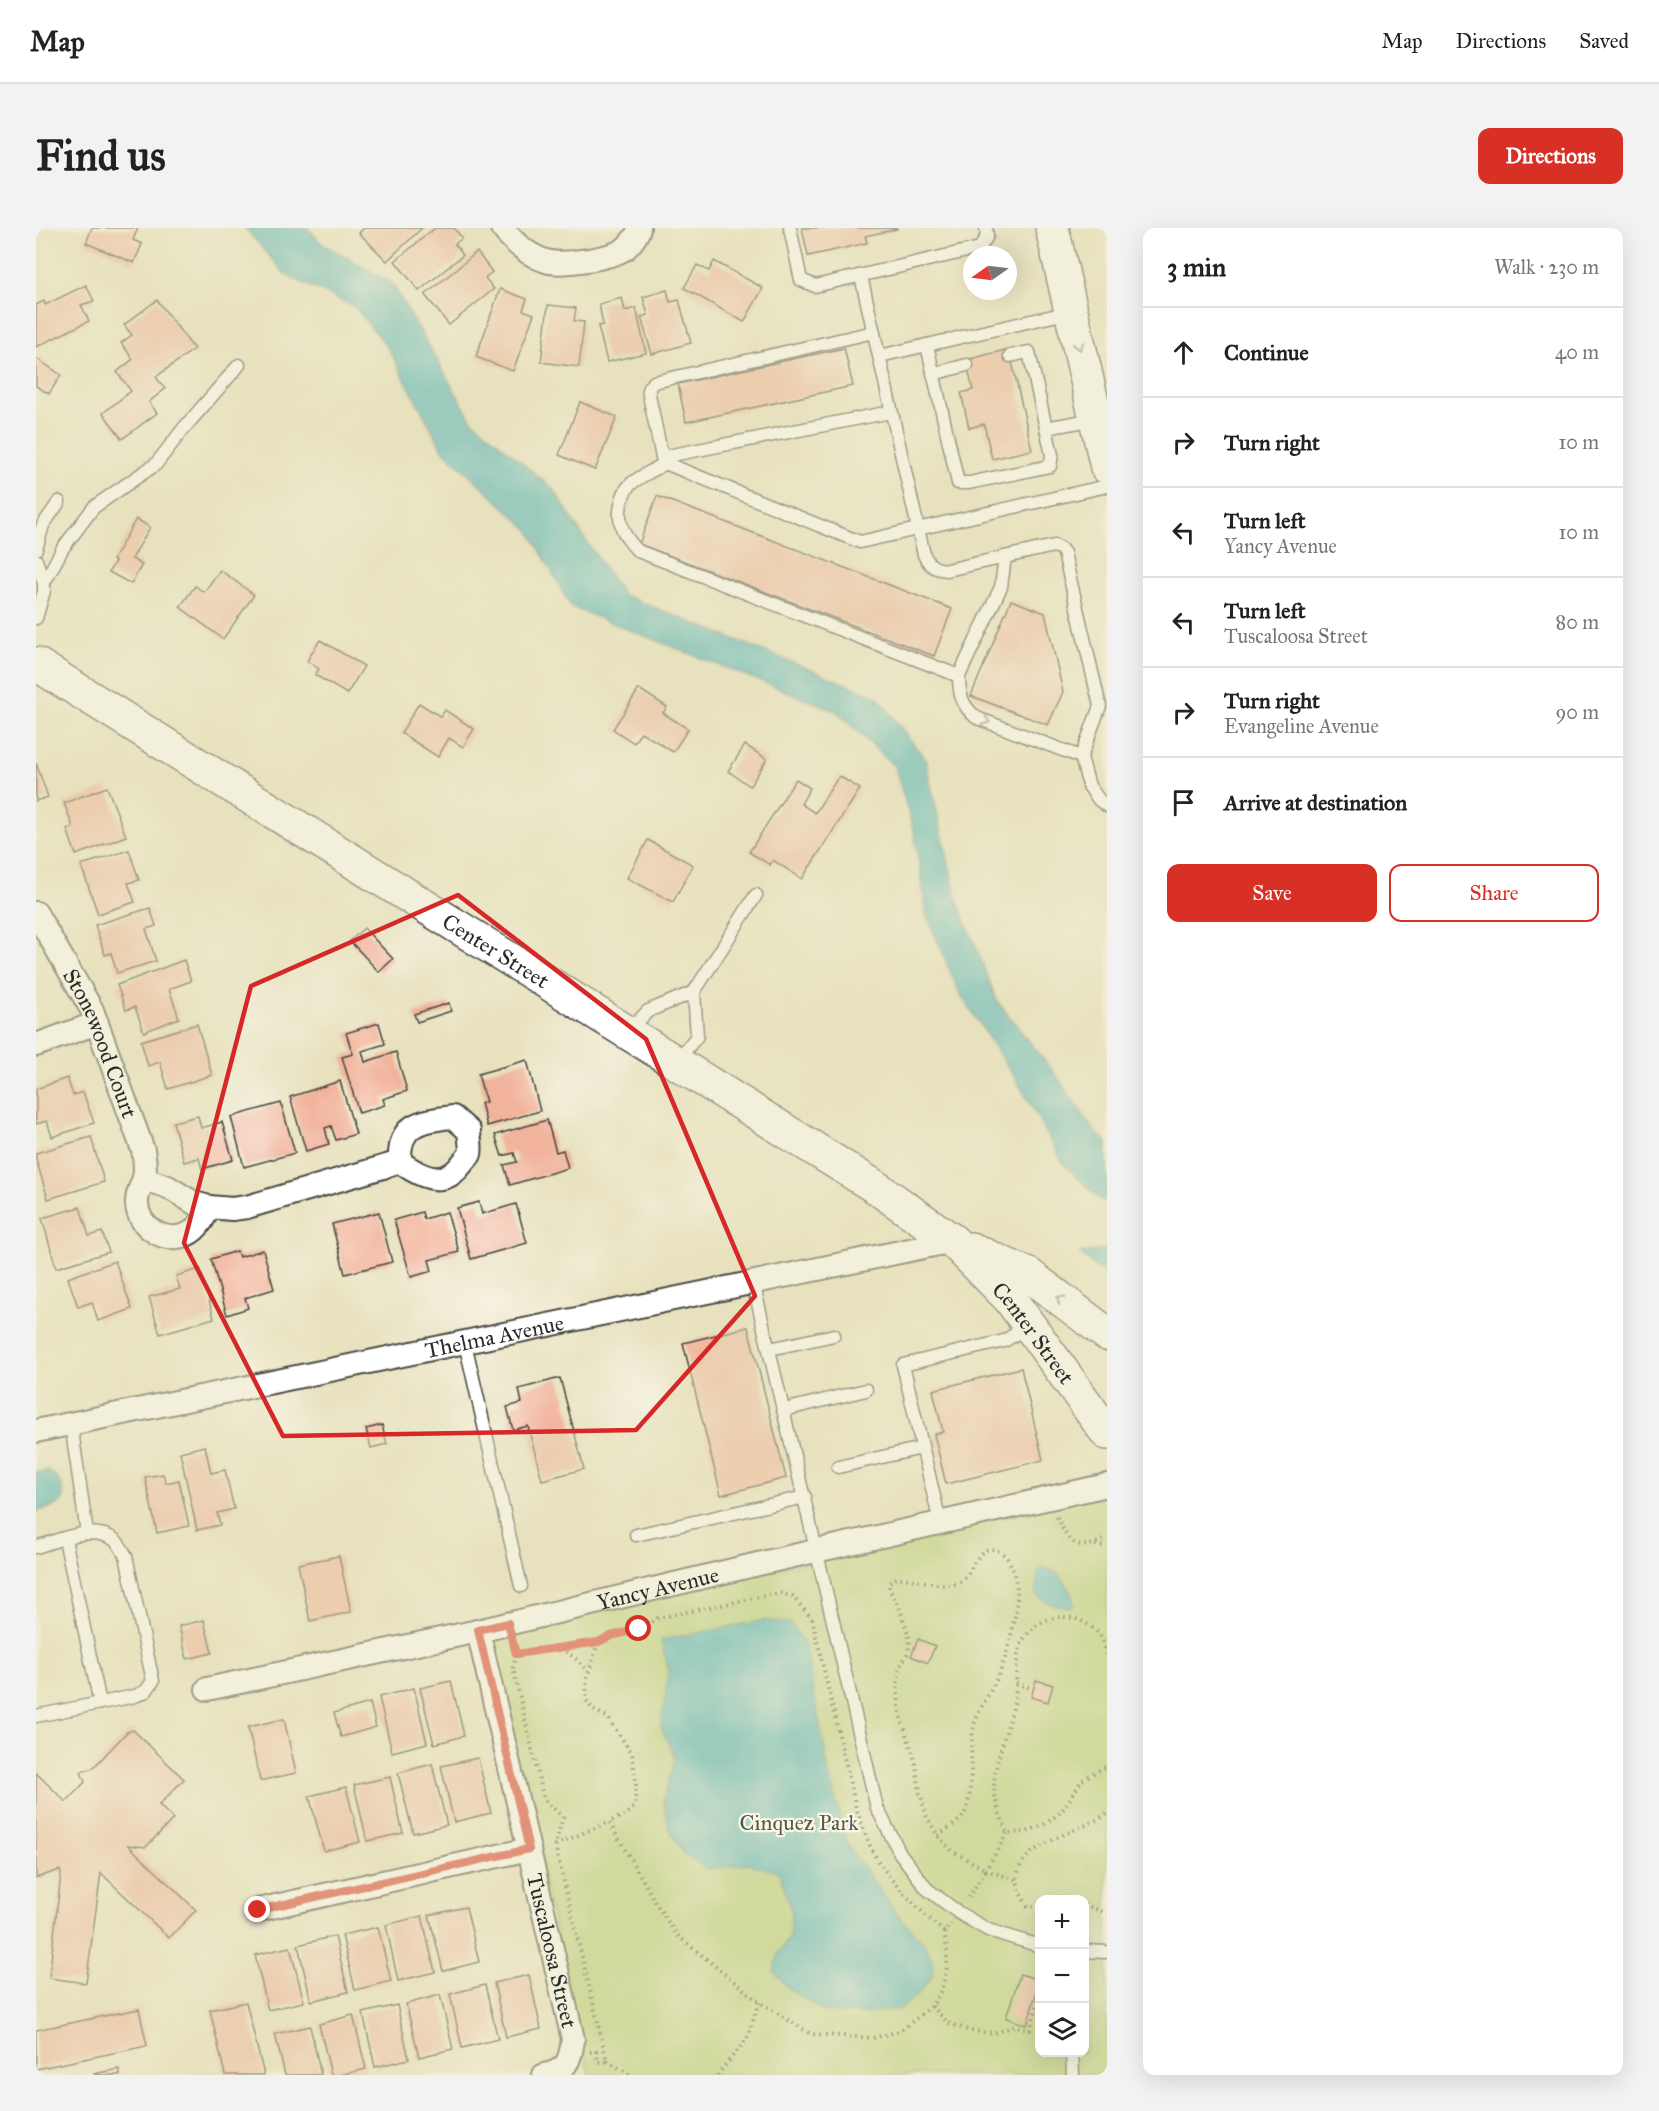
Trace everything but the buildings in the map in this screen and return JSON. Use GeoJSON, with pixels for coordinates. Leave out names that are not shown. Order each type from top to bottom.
{"type":"FeatureCollection","features":[{"type":"Feature","properties":{"kind":"street"},"geometry":{"type":"LineString","coordinates":[[502,228],[529,254],[548,262],[564,263],[593,259],[623,250],[638,233],[639,228]]}},
{"type":"Feature","properties":{"kind":"street"},"geometry":{"type":"LineString","coordinates":[[1052,228],[1107,466]]}},
{"type":"Feature","properties":{"kind":"street","name":"Center Street"},"geometry":{"type":"LineString","coordinates":[[36,664],[874,1186],[953,1241],[1010,1299],[1107,1433]]}},
{"type":"Feature","properties":{"kind":"street","name":"Stonewood Court"},"geometry":{"type":"LineString","coordinates":[[36,913],[86,997],[143,1150],[146,1165],[144,1179],[138,1192],[137,1206],[142,1220],[151,1230],[164,1237],[178,1238],[192,1233],[202,1223],[209,1208]]}},
{"type":"Feature","properties":{"kind":"street"},"geometry":{"type":"LineString","coordinates":[[36,1045],[97,1023]]}},
{"type":"Feature","properties":{"kind":"street"},"geometry":{"type":"LineString","coordinates":[[144,1179],[168,1188],[194,1203],[209,1208],[232,1209],[247,1207],[400,1162]]}},
{"type":"Feature","properties":{"kind":"street","name":"Center Street"},"geometry":{"type":"LineString","coordinates":[[953,1241],[1029,1275],[1107,1334]]}},
{"type":"Feature","properties":{"kind":"street","name":"Thelma Avenue"},"geometry":{"type":"LineString","coordinates":[[36,1431],[953,1241]]}},
{"type":"Feature","properties":{"kind":"street"},"geometry":{"type":"LineString","coordinates":[[1010,1299],[1107,1394]]}},
{"type":"Feature","properties":{"kind":"street","name":"Yancy Avenue"},"geometry":{"type":"LineString","coordinates":[[207,1689],[478,1630],[1107,1485]]}},
{"type":"Feature","properties":{"kind":"street","name":"Tuscaloosa Street"},"geometry":{"type":"LineString","coordinates":[[478,1630],[573,2039],[569,2061],[557,2072],[544,2075]]}},
{"type":"Feature","properties":{"kind":"street"},"geometry":{"type":"LineString","coordinates":[[258,1910],[529,1849]]}},
{"type":"Feature","properties":{"kind":"lane"},"geometry":{"type":"LineString","coordinates":[[790,228],[801,280],[815,286],[980,248],[987,236],[986,228]]}},
{"type":"Feature","properties":{"kind":"lane"},"geometry":{"type":"LineString","coordinates":[[861,276],[920,529],[924,555],[929,565],[935,569],[947,570],[1054,546],[1060,548],[1064,553],[1100,706],[1081,757],[1089,786],[1100,801],[1107,806]]}},
{"type":"Feature","properties":{"kind":"lane"},"geometry":{"type":"LineString","coordinates":[[880,356],[1071,312]]}},
{"type":"Feature","properties":{"kind":"lane"},"geometry":{"type":"LineString","coordinates":[[664,460],[649,395],[649,387],[654,382],[874,332]]}},
{"type":"Feature","properties":{"kind":"lane"},"geometry":{"type":"LineString","coordinates":[[927,345],[958,483],[969,483],[1050,466],[1052,455],[1029,352],[1010,356]]}},
{"type":"Feature","properties":{"kind":"lane"},"geometry":{"type":"LineString","coordinates":[[44,582],[63,548],[94,507],[156,464],[183,428],[239,365]]}},
{"type":"Feature","properties":{"kind":"lane"},"geometry":{"type":"LineString","coordinates":[[933,374],[967,366]]}},
{"type":"Feature","properties":{"kind":"lane"},"geometry":{"type":"LineString","coordinates":[[891,412],[664,460],[631,484],[624,494],[620,524],[629,542],[638,551],[959,676]]}},
{"type":"Feature","properties":{"kind":"lane"},"geometry":{"type":"LineString","coordinates":[[1046,428],[1096,419]]}},
{"type":"Feature","properties":{"kind":"lane"},"geometry":{"type":"LineString","coordinates":[[664,460],[860,542],[1107,486]]}},
{"type":"Feature","properties":{"kind":"lane"},"geometry":{"type":"LineString","coordinates":[[36,549],[43,525],[59,502]]}},
{"type":"Feature","properties":{"kind":"lane"},"geometry":{"type":"LineString","coordinates":[[1005,557],[1001,587],[959,676],[959,690],[963,704],[977,718],[1081,757]]}},
{"type":"Feature","properties":{"kind":"lane"},"geometry":{"type":"LineString","coordinates":[[36,560],[44,582],[44,591],[36,618]]}},
{"type":"Feature","properties":{"kind":"lane"},"geometry":{"type":"LineString","coordinates":[[628,1032],[648,1011],[694,992],[756,895]]}},
{"type":"Feature","properties":{"kind":"lane"},"geometry":{"type":"LineString","coordinates":[[676,1062],[697,1036],[694,992]]}},
{"type":"Feature","properties":{"kind":"lane"},"geometry":{"type":"LineString","coordinates":[[753,1282],[877,1808],[900,1853],[927,1889],[988,1930],[1035,1944]]}},
{"type":"Feature","properties":{"kind":"lane"},"geometry":{"type":"LineString","coordinates":[[940,1522],[903,1365],[1004,1341],[1028,1326]]}},
{"type":"Feature","properties":{"kind":"lane"},"geometry":{"type":"LineString","coordinates":[[770,1349],[834,1335]]}},
{"type":"Feature","properties":{"kind":"lane"},"geometry":{"type":"LineString","coordinates":[[465,1343],[521,1586]]}},
{"type":"Feature","properties":{"kind":"lane"},"geometry":{"type":"LineString","coordinates":[[784,1410],[866,1390]]}},
{"type":"Feature","properties":{"kind":"lane"},"geometry":{"type":"LineString","coordinates":[[71,1424],[87,1533]]}},
{"type":"Feature","properties":{"kind":"lane"},"geometry":{"type":"LineString","coordinates":[[838,1467],[922,1448]]}},
{"type":"Feature","properties":{"kind":"lane"},"geometry":{"type":"LineString","coordinates":[[636,1535],[805,1497]]}},
{"type":"Feature","properties":{"kind":"lane"},"geometry":{"type":"LineString","coordinates":[[36,1546],[87,1533],[100,1534],[117,1541],[126,1556],[153,1681],[146,1691],[135,1696],[36,1713]]}},
{"type":"Feature","properties":{"kind":"lane"},"geometry":{"type":"LineString","coordinates":[[65,1539],[100,1703]]}},
{"type":"Feature","properties":{"kind":"lane"},"geometry":{"type":"LineString","coordinates":[[1089,1951],[1107,1952]]}},
{"type":"Feature","properties":{"kind":"lane"},"geometry":{"type":"LineString","coordinates":[[1072,2057],[1073,2075]]}},
{"type":"Feature","properties":{"kind":"path"},"geometry":{"type":"LineString","coordinates":[[1057,1517],[1066,1538],[1079,1545],[1107,1547]]}},
{"type":"Feature","properties":{"kind":"path"},"geometry":{"type":"LineString","coordinates":[[1094,1545],[1107,1538]]}},
{"type":"Feature","properties":{"kind":"path"},"geometry":{"type":"LineString","coordinates":[[938,1836],[963,1816],[969,1800],[970,1745],[975,1723],[999,1674],[1008,1648],[1017,1592],[1013,1573],[1004,1555],[998,1551],[983,1551],[977,1556],[961,1582],[952,1584],[903,1576],[893,1579],[889,1583],[889,1589],[899,1606],[910,1640],[911,1649],[900,1667],[897,1686],[900,1715],[915,1760],[927,1817],[938,1836],[952,1851],[986,1870],[1016,1880]]}},
{"type":"Feature","properties":{"kind":"path"},"geometry":{"type":"LineString","coordinates":[[516,1654],[598,1642],[639,1629],[658,1618],[735,1601],[779,1593],[792,1596],[812,1619],[856,1808],[865,1832],[879,1862],[900,1889],[944,1932],[947,1967],[942,1989],[932,2006],[900,2031],[873,2038],[811,2034],[759,2002],[677,1935],[609,1822]]}},
{"type":"Feature","properties":{"kind":"path"},"geometry":{"type":"LineString","coordinates":[[944,1932],[986,1870],[1007,1833],[994,1790],[995,1774],[1015,1699],[1018,1658],[1025,1636],[1038,1624],[1054,1617],[1074,1617],[1089,1625],[1101,1638],[1107,1654]]}},
{"type":"Feature","properties":{"kind":"path"},"geometry":{"type":"LineString","coordinates":[[508,1623],[516,1654],[513,1668],[544,1800],[563,1817],[555,1845],[607,2061],[631,2075]]}},
{"type":"Feature","properties":{"kind":"path"},"geometry":{"type":"LineString","coordinates":[[555,1845],[627,1814],[635,1806],[636,1784],[632,1753],[607,1717],[593,1710],[586,1700],[588,1673],[598,1642]]}},
{"type":"Feature","properties":{"kind":"path"},"geometry":{"type":"LineString","coordinates":[[561,1648],[579,1661],[588,1673]]}},
{"type":"Feature","properties":{"kind":"path"},"geometry":{"type":"LineString","coordinates":[[1016,1683],[1033,1689]]}},
{"type":"Feature","properties":{"kind":"path"},"geometry":{"type":"LineString","coordinates":[[1007,1833],[1026,1832],[1044,1825],[1062,1811],[1082,1780],[1107,1766]]}},
{"type":"Feature","properties":{"kind":"path"},"geometry":{"type":"LineString","coordinates":[[1035,1907],[1028,1906],[1021,1896],[1016,1880],[1019,1868],[1028,1856],[1048,1840],[1096,1821],[1107,1814]]}},
{"type":"Feature","properties":{"kind":"path"},"geometry":{"type":"LineString","coordinates":[[1089,1907],[1107,1913]]}},
{"type":"Feature","properties":{"kind":"path"},"geometry":{"type":"LineString","coordinates":[[717,2075],[747,2038],[759,2002]]}},
{"type":"Feature","properties":{"kind":"path"},"geometry":{"type":"LineString","coordinates":[[932,2006],[948,2024],[971,2031],[996,2033],[1016,2026],[1030,2030],[1038,2003]]}},
{"type":"Feature","properties":{"kind":"highlighted area"},"geometry":{"type":"Polygon","coordinates":[[[458,895],[646,1039],[755,1296],[636,1430],[283,1436],[184,1243],[251,986],[458,895]]]}},
{"type":"Feature","properties":{"kind":"green space","name":"Cinquez Park"},"geometry":{"type":"Polygon","coordinates":[[[1107,1493],[1107,2075],[589,2075],[485,1635],[1107,1493]]]}},
{"type":"Feature","properties":{"kind":"water"},"geometry":{"type":"Polygon","coordinates":[[[245,228],[308,228],[321,243],[392,283],[471,419],[554,490],[623,595],[877,696],[925,759],[957,899],[997,1001],[1055,1074],[1096,1133],[1107,1142],[1107,1201],[1100,1200],[1063,1163],[1017,1081],[960,994],[927,916],[914,832],[895,767],[836,711],[571,607],[529,530],[443,450],[388,348],[355,307],[286,275],[245,228]]]}},
{"type":"Feature","properties":{"kind":"water"},"geometry":{"type":"Polygon","coordinates":[[[1107,1249],[1107,1276],[1080,1254],[1107,1249]]]}},
{"type":"Feature","properties":{"kind":"water"},"geometry":{"type":"Polygon","coordinates":[[[48,1471],[60,1483],[64,1499],[55,1506],[36,1512],[36,1472],[48,1471]]]}},
{"type":"Feature","properties":{"kind":"water"},"geometry":{"type":"Polygon","coordinates":[[[1042,1568],[1055,1572],[1064,1580],[1072,1597],[1074,1604],[1072,1607],[1048,1603],[1036,1594],[1038,1573],[1042,1568]]]}},
{"type":"Feature","properties":{"kind":"water"},"geometry":{"type":"Polygon","coordinates":[[[765,1620],[790,1623],[805,1645],[828,1769],[846,1843],[897,1915],[924,1943],[932,1959],[933,1975],[919,1994],[899,2009],[860,2014],[823,2011],[786,1986],[774,1972],[778,1953],[790,1937],[791,1910],[779,1872],[749,1864],[707,1869],[684,1854],[669,1829],[663,1799],[675,1758],[661,1727],[669,1671],[661,1640],[765,1620]]]}},
{"type":"Feature","properties":{"kind":"route"},"geometry":{"type":"LineString","coordinates":[[258,1910],[529,1849],[478,1630],[508,1623],[516,1654],[598,1642],[639,1629]]}}]}
